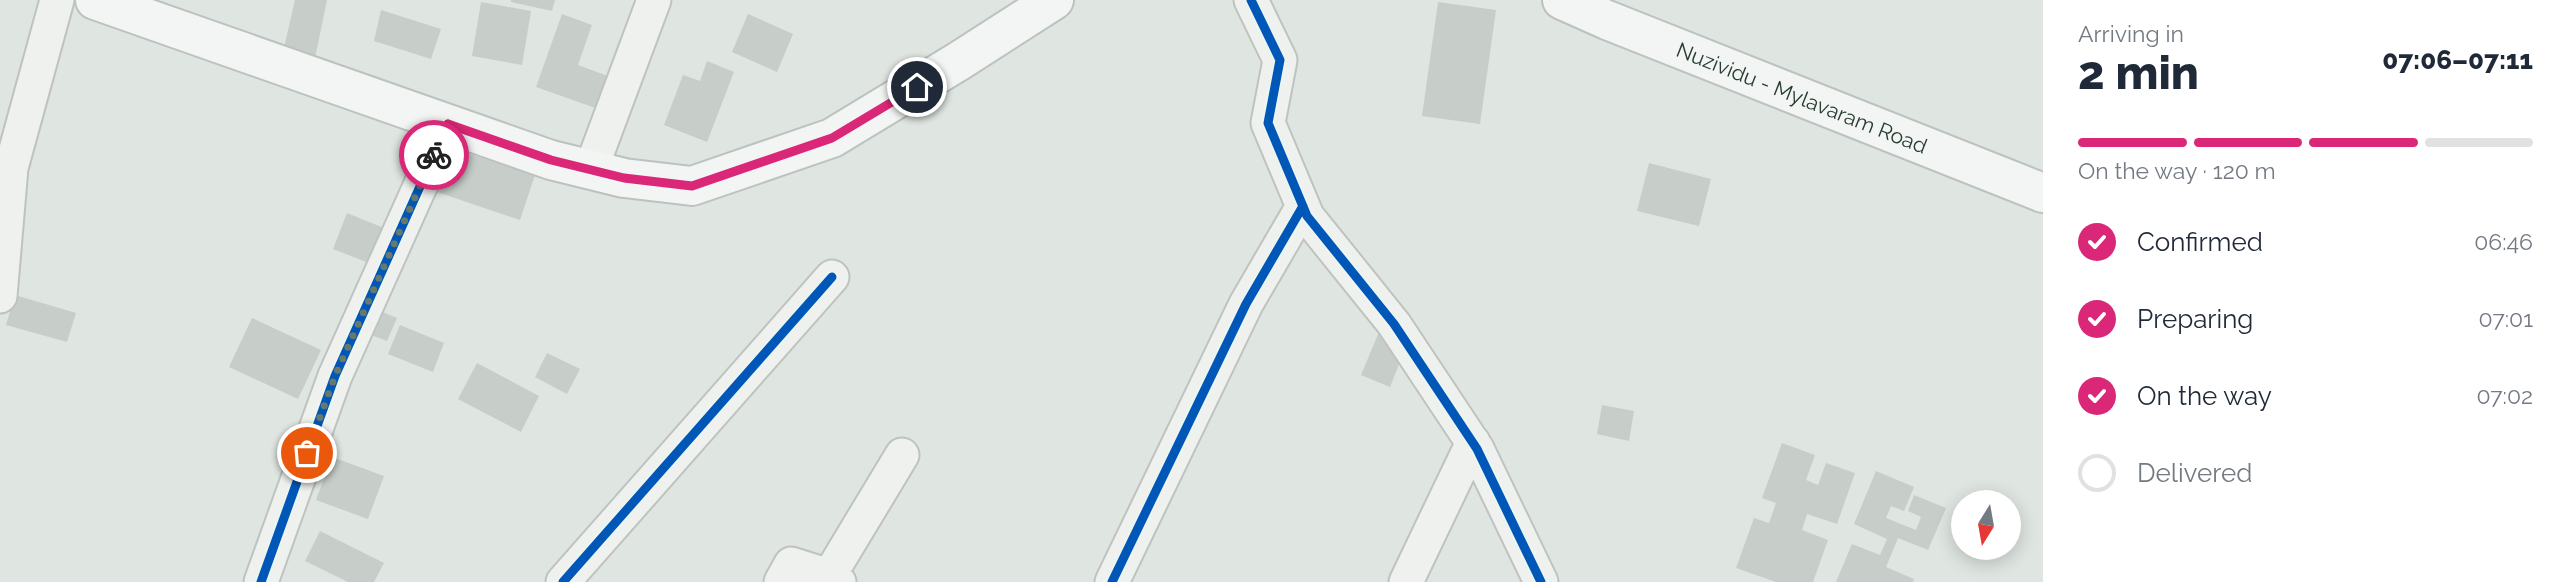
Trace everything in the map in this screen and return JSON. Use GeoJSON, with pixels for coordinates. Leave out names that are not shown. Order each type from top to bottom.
{"type":"FeatureCollection","features":[{"type":"Feature","properties":{"kind":"main road"},"geometry":{"type":"LineString","coordinates":[[103,1],[551,160],[624,178],[692,186],[832,138],[1054,0]]}},
{"type":"Feature","properties":{"kind":"main road","name":"Nuzividu - Mylavaram Road"},"geometry":{"type":"LineString","coordinates":[[1562,0],[2043,192]]}},
{"type":"Feature","properties":{"kind":"street"},"geometry":{"type":"LineString","coordinates":[[0,296],[11,168],[57,0]]}},
{"type":"Feature","properties":{"kind":"street"},"geometry":{"type":"LineString","coordinates":[[591,169],[654,0]]}},
{"type":"Feature","properties":{"kind":"street"},"geometry":{"type":"LineString","coordinates":[[1251,0],[1280,61],[1268,123],[1307,216],[1394,324],[1473,442],[1541,582]]}},
{"type":"Feature","properties":{"kind":"street"},"geometry":{"type":"LineString","coordinates":[[261,582],[335,376],[448,124]]}},
{"type":"Feature","properties":{"kind":"street"},"geometry":{"type":"LineString","coordinates":[[1112,582],[1246,303],[1303,206]]}},
{"type":"Feature","properties":{"kind":"street"},"geometry":{"type":"LineString","coordinates":[[563,582],[832,277]]}},
{"type":"Feature","properties":{"kind":"street"},"geometry":{"type":"LineString","coordinates":[[1406,582],[1473,442]]}},
{"type":"Feature","properties":{"kind":"street"},"geometry":{"type":"LineString","coordinates":[[781,582],[791,564],[834,579],[902,454]]}},
{"type":"Feature","properties":{"kind":"building"},"geometry":{"type":"Polygon","coordinates":[[[295,0],[327,0],[315,58],[283,52],[295,0]]]}},
{"type":"Feature","properties":{"kind":"building"},"geometry":{"type":"Polygon","coordinates":[[[511,0],[555,0],[552,11],[511,0]]]}},
{"type":"Feature","properties":{"kind":"building"},"geometry":{"type":"Polygon","coordinates":[[[481,2],[531,11],[522,65],[472,56],[481,2]]]}},
{"type":"Feature","properties":{"kind":"building"},"geometry":{"type":"Polygon","coordinates":[[[1438,2],[1496,10],[1480,124],[1422,116],[1438,2]]]}},
{"type":"Feature","properties":{"kind":"building"},"geometry":{"type":"Polygon","coordinates":[[[381,10],[441,29],[431,59],[374,41],[381,10]]]}},
{"type":"Feature","properties":{"kind":"building"},"geometry":{"type":"Polygon","coordinates":[[[562,14],[592,25],[578,65],[613,78],[601,110],[536,87],[562,14]]]}},
{"type":"Feature","properties":{"kind":"building"},"geometry":{"type":"Polygon","coordinates":[[[748,14],[793,34],[777,72],[732,52],[748,14]]]}},
{"type":"Feature","properties":{"kind":"building"},"geometry":{"type":"Polygon","coordinates":[[[707,61],[734,72],[707,142],[664,125],[683,75],[700,81],[707,61]]]}},
{"type":"Feature","properties":{"kind":"building"},"geometry":{"type":"Polygon","coordinates":[[[451,148],[535,175],[520,220],[437,192],[451,148]]]}},
{"type":"Feature","properties":{"kind":"building"},"geometry":{"type":"Polygon","coordinates":[[[1649,163],[1711,179],[1699,226],[1637,211],[1649,163]]]}},
{"type":"Feature","properties":{"kind":"building"},"geometry":{"type":"Polygon","coordinates":[[[347,213],[389,230],[374,265],[333,249],[347,213]]]}},
{"type":"Feature","properties":{"kind":"building"},"geometry":{"type":"Polygon","coordinates":[[[15,295],[76,313],[67,342],[6,325],[15,295]]]}},
{"type":"Feature","properties":{"kind":"building"},"geometry":{"type":"Polygon","coordinates":[[[373,308],[397,318],[387,341],[363,332],[373,308]]]}},
{"type":"Feature","properties":{"kind":"building"},"geometry":{"type":"Polygon","coordinates":[[[252,318],[321,350],[298,399],[229,367],[252,318]]]}},
{"type":"Feature","properties":{"kind":"building"},"geometry":{"type":"Polygon","coordinates":[[[400,325],[444,343],[433,372],[388,354],[400,325]]]}},
{"type":"Feature","properties":{"kind":"building"},"geometry":{"type":"Polygon","coordinates":[[[1379,332],[1407,344],[1390,387],[1361,375],[1379,332]]]}},
{"type":"Feature","properties":{"kind":"building"},"geometry":{"type":"Polygon","coordinates":[[[547,353],[580,369],[567,394],[535,377],[547,353]]]}},
{"type":"Feature","properties":{"kind":"building"},"geometry":{"type":"Polygon","coordinates":[[[477,363],[539,396],[521,432],[458,399],[477,363]]]}},
{"type":"Feature","properties":{"kind":"building"},"geometry":{"type":"Polygon","coordinates":[[[1602,405],[1634,411],[1629,441],[1597,434],[1602,405]]]}},
{"type":"Feature","properties":{"kind":"building"},"geometry":{"type":"Polygon","coordinates":[[[1782,443],[1815,455],[1806,480],[1818,485],[1826,463],[1855,473],[1837,524],[1807,514],[1802,530],[1828,540],[1813,582],[1776,582],[1736,568],[1754,518],[1769,523],[1776,503],[1762,498],[1782,443]]]}},
{"type":"Feature","properties":{"kind":"building"},"geometry":{"type":"Polygon","coordinates":[[[332,457],[384,476],[368,519],[316,500],[332,457]]]}},
{"type":"Feature","properties":{"kind":"building"},"geometry":{"type":"Polygon","coordinates":[[[1876,471],[1914,487],[1904,511],[1891,506],[1886,518],[1916,530],[1921,517],[1908,511],[1914,495],[1946,508],[1928,550],[1898,538],[1886,567],[1914,579],[1913,582],[1836,582],[1852,544],[1880,555],[1887,539],[1854,524],[1876,471]]]}},
{"type":"Feature","properties":{"kind":"building"},"geometry":{"type":"Polygon","coordinates":[[[320,531],[384,563],[374,582],[348,582],[305,561],[320,531]]]}},
{"type":"Feature","properties":{"kind":"cycle path"},"geometry":{"type":"LineString","coordinates":[[1251,0],[1280,60],[1268,123],[1307,216],[1394,324],[1477,449],[1541,582]]}},
{"type":"Feature","properties":{"kind":"cycle path"},"geometry":{"type":"LineString","coordinates":[[261,582],[335,376],[448,124]]}},
{"type":"Feature","properties":{"kind":"cycle path"},"geometry":{"type":"LineString","coordinates":[[1112,582],[1246,304],[1303,206]]}},
{"type":"Feature","properties":{"kind":"cycle path"},"geometry":{"type":"LineString","coordinates":[[563,582],[832,277]]}},
{"type":"Feature","properties":{"kind":"way so far"},"geometry":{"type":"LineString","coordinates":[[307,453],[335,376],[434,155]]}},
{"type":"Feature","properties":{"kind":"route"},"geometry":{"type":"LineString","coordinates":[[434,155],[448,124],[551,160],[624,178],[692,186],[832,138],[917,87]]}}]}
